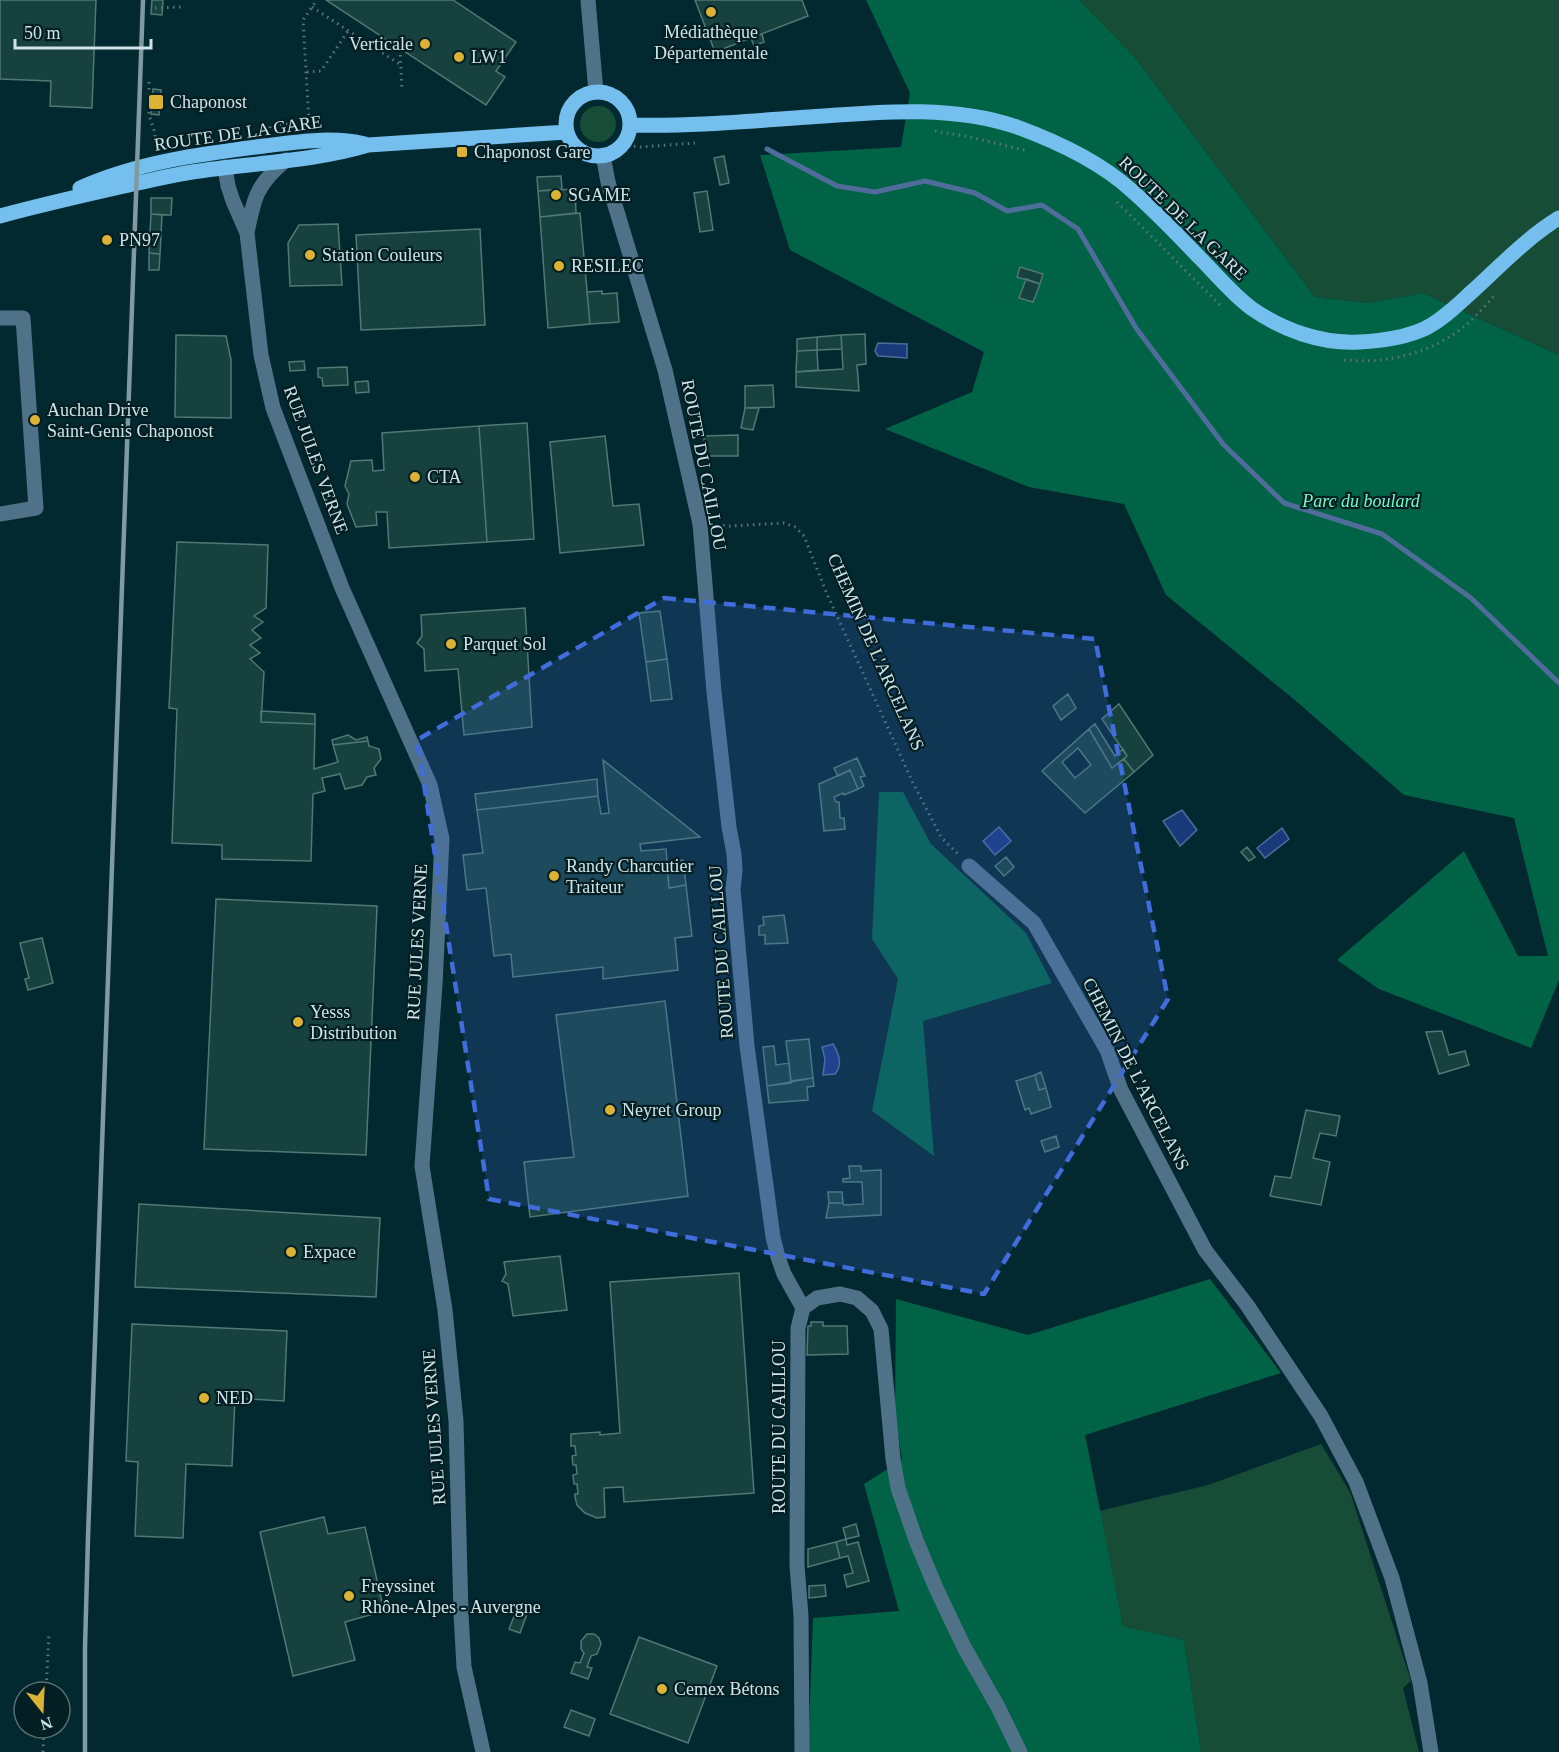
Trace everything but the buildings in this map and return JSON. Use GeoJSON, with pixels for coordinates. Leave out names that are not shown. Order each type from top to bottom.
{"type":"FeatureCollection","features":[{"type":"Feature","properties":{"kind":"main road"},"geometry":{"type":"LineString","coordinates":[[607,93],[616,97],[624,105],[629,115],[630,125],[628,136],[614,152],[594,156],[577,148],[570,141],[567,132],[567,114],[576,100],[586,94],[607,93]]}},
{"type":"Feature","properties":{"kind":"main road","name":"ROUTE DE LA GARE"},"geometry":{"type":"LineString","coordinates":[[630,125],[925,112],[962,115],[1014,126],[1053,141],[1101,167],[1130,189],[1250,307],[1282,326],[1310,337],[1331,341],[1379,342],[1403,337],[1424,328],[1446,315],[1526,242],[1559,218]]}},
{"type":"Feature","properties":{"kind":"main road","name":"ROUTE DE LA GARE"},"geometry":{"type":"LineString","coordinates":[[0,216],[170,176],[342,152],[368,145],[567,132]]}},
{"type":"Feature","properties":{"kind":"main road","name":"ROUTE DE LA GARE"},"geometry":{"type":"LineString","coordinates":[[48,203],[105,178],[189,156],[336,139],[368,145]]}},
{"type":"Feature","properties":{"kind":"street"},"geometry":{"type":"LineString","coordinates":[[588,0],[596,92]]}},
{"type":"Feature","properties":{"kind":"street","name":"ROUTE DU CAILLOU"},"geometry":{"type":"LineString","coordinates":[[603,155],[606,176],[665,370],[700,524],[714,692],[734,854],[734,889],[747,1047],[773,1237],[778,1257],[791,1289],[803,1308],[798,1328],[797,1565],[801,1616],[802,1752]]}},
{"type":"Feature","properties":{"kind":"street"},"geometry":{"type":"LineString","coordinates":[[247,233],[254,197],[266,178],[286,160]]}},
{"type":"Feature","properties":{"kind":"street","name":"RUE JULES VERNE"},"geometry":{"type":"LineString","coordinates":[[225,167],[228,186],[247,233],[261,355],[273,408],[342,588],[430,785],[442,839],[435,985],[422,1166],[445,1310],[456,1421],[464,1667],[483,1752]]}},
{"type":"Feature","properties":{"kind":"street"},"geometry":{"type":"LineString","coordinates":[[0,318],[23,318],[36,508],[0,514]]}},
{"type":"Feature","properties":{"kind":"street","name":"CHEMIN DE L'ARCELANS"},"geometry":{"type":"LineString","coordinates":[[969,866],[1034,923],[1107,1050],[1122,1089],[1205,1250],[1247,1305],[1321,1416],[1356,1482],[1392,1578],[1420,1683],[1431,1752]]}},
{"type":"Feature","properties":{"kind":"street"},"geometry":{"type":"LineString","coordinates":[[803,1308],[817,1298],[840,1294],[857,1298],[872,1311],[881,1329],[893,1459],[898,1488],[936,1588],[964,1647],[1020,1752]]}},
{"type":"Feature","properties":{"kind":"path"},"geometry":{"type":"LineString","coordinates":[[309,122],[303,20],[317,0]]}},
{"type":"Feature","properties":{"kind":"path"},"geometry":{"type":"LineString","coordinates":[[155,8],[182,7]]}},
{"type":"Feature","properties":{"kind":"path"},"geometry":{"type":"LineString","coordinates":[[312,7],[401,65]]}},
{"type":"Feature","properties":{"kind":"path"},"geometry":{"type":"LineString","coordinates":[[307,72],[321,71],[348,31]]}},
{"type":"Feature","properties":{"kind":"path"},"geometry":{"type":"LineString","coordinates":[[400,49],[402,90]]}},
{"type":"Feature","properties":{"kind":"path"},"geometry":{"type":"LineString","coordinates":[[149,82],[149,115],[155,133],[156,163]]}},
{"type":"Feature","properties":{"kind":"path"},"geometry":{"type":"LineString","coordinates":[[929,130],[985,140],[1037,155]]}},
{"type":"Feature","properties":{"kind":"path"},"geometry":{"type":"LineString","coordinates":[[622,145],[641,147],[701,142]]}},
{"type":"Feature","properties":{"kind":"path"},"geometry":{"type":"LineString","coordinates":[[1116,201],[1222,307]]}},
{"type":"Feature","properties":{"kind":"path"},"geometry":{"type":"LineString","coordinates":[[1339,360],[1377,361],[1418,352],[1442,341],[1461,328],[1495,296]]}},
{"type":"Feature","properties":{"kind":"path","name":"CHEMIN DE L'ARCELANS"},"geometry":{"type":"LineString","coordinates":[[700,524],[730,526],[784,523],[795,527],[804,536],[827,594],[913,783],[941,837],[969,866]]}},
{"type":"Feature","properties":{"kind":"path"},"geometry":{"type":"LineString","coordinates":[[47,1680],[49,1633]]}},
{"type":"Feature","properties":{"kind":"highlighted area"},"geometry":{"type":"Polygon","coordinates":[[[664,598],[1095,639],[1168,999],[984,1294],[489,1199],[417,740],[664,598]]]}},
{"type":"Feature","properties":{"kind":"green space","name":"Parc du boulard"},"geometry":{"type":"Polygon","coordinates":[[[866,0],[1079,0],[1133,55],[1315,297],[1368,303],[1423,293],[1559,355],[1559,980],[1531,1048],[1379,989],[1337,960],[1464,851],[1518,956],[1548,956],[1514,818],[1404,795],[1296,701],[1166,595],[1124,504],[1029,487],[885,429],[972,392],[984,352],[790,250],[760,155],[901,147],[910,93],[866,0]]]}},
{"type":"Feature","properties":{"kind":"green space"},"geometry":{"type":"Polygon","coordinates":[[[1079,0],[1559,0],[1559,355],[1423,293],[1368,303],[1315,297],[1133,55],[1079,0]]]}},
{"type":"Feature","properties":{"kind":"green space"},"geometry":{"type":"Polygon","coordinates":[[[598,106],[611,111],[616,124],[611,137],[598,142],[585,137],[580,124],[585,111],[598,106]]]}},
{"type":"Feature","properties":{"kind":"green space"},"geometry":{"type":"Polygon","coordinates":[[[879,792],[903,792],[931,844],[1026,933],[1052,983],[923,1021],[934,1156],[872,1111],[898,979],[872,939],[879,792]]]}},
{"type":"Feature","properties":{"kind":"green space"},"geometry":{"type":"Polygon","coordinates":[[[1210,1279],[1281,1373],[1085,1435],[1123,1626],[1184,1640],[1201,1752],[808,1752],[813,1618],[899,1611],[864,1484],[902,1460],[895,1414],[896,1299],[1028,1335],[1210,1279]]]}},
{"type":"Feature","properties":{"kind":"green space"},"geometry":{"type":"Polygon","coordinates":[[[1321,1444],[1350,1492],[1411,1681],[1403,1688],[1419,1752],[1201,1752],[1184,1640],[1123,1626],[1099,1511],[1208,1485],[1321,1444]]]}},
{"type":"Feature","properties":{"kind":"water"},"geometry":{"type":"Polygon","coordinates":[[[878,343],[907,344],[907,358],[878,356],[875,351],[878,343]]]}},
{"type":"Feature","properties":{"kind":"water"},"geometry":{"type":"Polygon","coordinates":[[[1182,810],[1197,830],[1180,846],[1163,821],[1182,810]]]}},
{"type":"Feature","properties":{"kind":"water"},"geometry":{"type":"Polygon","coordinates":[[[999,827],[1011,841],[995,855],[983,841],[999,827]]]}},
{"type":"Feature","properties":{"kind":"water"},"geometry":{"type":"Polygon","coordinates":[[[1282,828],[1289,839],[1265,858],[1257,848],[1282,828]]]}},
{"type":"Feature","properties":{"kind":"water"},"geometry":{"type":"Polygon","coordinates":[[[833,1044],[838,1055],[839,1066],[835,1074],[823,1075],[825,1059],[822,1047],[833,1044]]]}},
{"type":"Feature","properties":{"kind":"waterway"},"geometry":{"type":"LineString","coordinates":[[767,149],[837,186],[875,192],[925,181],[975,193],[1007,211],[1042,205],[1078,229],[1136,328],[1223,444],[1284,503],[1382,534],[1471,598],[1559,683]]}},
{"type":"Feature","properties":{"kind":"railway"},"geometry":{"type":"LineString","coordinates":[[85,1752],[88,1537],[143,0]]}},
{"type":"Feature","properties":{"kind":"place","name":"Médiathèque Départementale"},"geometry":{"type":"Point","coordinates":[711,12]}},
{"type":"Feature","properties":{"kind":"place","name":"Verticale"},"geometry":{"type":"Point","coordinates":[425,44]}},
{"type":"Feature","properties":{"kind":"place","name":"LW1"},"geometry":{"type":"Point","coordinates":[459,57]}},
{"type":"Feature","properties":{"kind":"place","name":"Chaponost"},"geometry":{"type":"Point","coordinates":[156,102]}},
{"type":"Feature","properties":{"kind":"place","name":"Chaponost Gare"},"geometry":{"type":"Point","coordinates":[462,152]}},
{"type":"Feature","properties":{"kind":"place","name":"SGAME"},"geometry":{"type":"Point","coordinates":[556,195]}},
{"type":"Feature","properties":{"kind":"place","name":"PN97"},"geometry":{"type":"Point","coordinates":[107,240]}},
{"type":"Feature","properties":{"kind":"place","name":"Station Couleurs"},"geometry":{"type":"Point","coordinates":[310,255]}},
{"type":"Feature","properties":{"kind":"place","name":"RESILEC"},"geometry":{"type":"Point","coordinates":[559,266]}},
{"type":"Feature","properties":{"kind":"place","name":"Auchan Drive Saint-Genis Chaponost"},"geometry":{"type":"Point","coordinates":[35,420]}},
{"type":"Feature","properties":{"kind":"place","name":"CTA"},"geometry":{"type":"Point","coordinates":[415,477]}},
{"type":"Feature","properties":{"kind":"place","name":"Parquet Sol"},"geometry":{"type":"Point","coordinates":[451,644]}},
{"type":"Feature","properties":{"kind":"place","name":"Randy Charcutier Traiteur"},"geometry":{"type":"Point","coordinates":[554,876]}},
{"type":"Feature","properties":{"kind":"place","name":"Yesss Distribution"},"geometry":{"type":"Point","coordinates":[298,1022]}},
{"type":"Feature","properties":{"kind":"place","name":"Neyret Group"},"geometry":{"type":"Point","coordinates":[610,1110]}},
{"type":"Feature","properties":{"kind":"place","name":"Expace"},"geometry":{"type":"Point","coordinates":[291,1252]}},
{"type":"Feature","properties":{"kind":"place","name":"NED"},"geometry":{"type":"Point","coordinates":[204,1398]}},
{"type":"Feature","properties":{"kind":"place","name":"Freyssinet Rhône-Alpes - Auvergne"},"geometry":{"type":"Point","coordinates":[349,1596]}},
{"type":"Feature","properties":{"kind":"place","name":"Cemex Bétons"},"geometry":{"type":"Point","coordinates":[662,1689]}}]}
